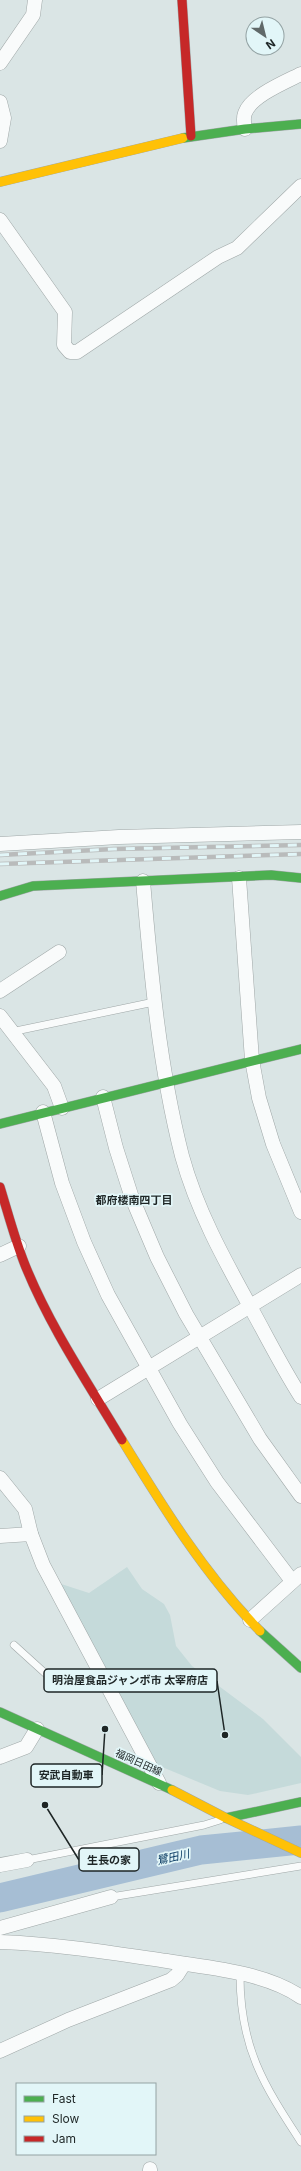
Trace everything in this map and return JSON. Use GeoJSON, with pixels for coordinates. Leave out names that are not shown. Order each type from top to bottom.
{"type":"FeatureCollection","features":[{"type":"Feature","properties":{"kind":"street"},"geometry":{"type":"LineString","coordinates":[[0,64],[33,15],[35,0]]}},
{"type":"Feature","properties":{"kind":"street"},"geometry":{"type":"LineString","coordinates":[[182,0],[191,136]]}},
{"type":"Feature","properties":{"kind":"street"},"geometry":{"type":"LineString","coordinates":[[244,129],[244,117],[248,107],[258,98],[301,74]]}},
{"type":"Feature","properties":{"kind":"street"},"geometry":{"type":"LineString","coordinates":[[0,102],[4,118],[0,141]]}},
{"type":"Feature","properties":{"kind":"street"},"geometry":{"type":"LineString","coordinates":[[0,182],[191,136],[244,129],[301,124]]}},
{"type":"Feature","properties":{"kind":"street"},"geometry":{"type":"LineString","coordinates":[[0,220],[66,312],[64,345],[70,352],[77,352],[218,257],[237,248],[301,186]]}},
{"type":"Feature","properties":{"kind":"street"},"geometry":{"type":"LineString","coordinates":[[0,844],[119,837],[301,832]]}},
{"type":"Feature","properties":{"kind":"street"},"geometry":{"type":"LineString","coordinates":[[0,896],[33,886],[239,878],[271,875],[301,878]]}},
{"type":"Feature","properties":{"kind":"street"},"geometry":{"type":"LineString","coordinates":[[239,878],[252,1060],[259,1098],[273,1144],[301,1212]]}},
{"type":"Feature","properties":{"kind":"street"},"geometry":{"type":"LineString","coordinates":[[143,881],[154,1002],[167,1081],[183,1158],[203,1215],[221,1255],[301,1397]]}},
{"type":"Feature","properties":{"kind":"street"},"geometry":{"type":"LineString","coordinates":[[0,991],[59,952]]}},
{"type":"Feature","properties":{"kind":"street"},"geometry":{"type":"LineString","coordinates":[[0,1016],[54,1086],[62,1108]]}},
{"type":"Feature","properties":{"kind":"street"},"geometry":{"type":"LineString","coordinates":[[0,1124],[167,1081],[301,1049]]}},
{"type":"Feature","properties":{"kind":"street"},"geometry":{"type":"LineString","coordinates":[[103,1098],[116,1148],[132,1198],[157,1257],[199,1337],[260,1439],[301,1496]]}},
{"type":"Feature","properties":{"kind":"street"},"geometry":{"type":"LineString","coordinates":[[43,1112],[62,1184],[84,1242],[108,1295],[180,1424],[218,1482],[297,1577],[250,1620]]}},
{"type":"Feature","properties":{"kind":"street"},"geometry":{"type":"LineString","coordinates":[[0,1187],[30,1276],[62,1339],[159,1500],[194,1552],[250,1620],[301,1668]]}},
{"type":"Feature","properties":{"kind":"street"},"geometry":{"type":"LineString","coordinates":[[0,1255],[19,1246]]}},
{"type":"Feature","properties":{"kind":"street"},"geometry":{"type":"LineString","coordinates":[[98,1399],[301,1274]]}},
{"type":"Feature","properties":{"kind":"street"},"geometry":{"type":"LineString","coordinates":[[0,1478],[25,1510],[31,1534],[43,1565],[105,1685],[159,1783]]}},
{"type":"Feature","properties":{"kind":"street"},"geometry":{"type":"LineString","coordinates":[[0,1536],[31,1534]]}},
{"type":"Feature","properties":{"kind":"street","name":"福岡日田線"},"geometry":{"type":"LineString","coordinates":[[0,1712],[159,1783],[226,1818],[301,1853]]}},
{"type":"Feature","properties":{"kind":"street"},"geometry":{"type":"LineString","coordinates":[[0,1757],[26,1747],[37,1729]]}},
{"type":"Feature","properties":{"kind":"street"},"geometry":{"type":"LineString","coordinates":[[226,1818],[301,1802]]}},
{"type":"Feature","properties":{"kind":"street"},"geometry":{"type":"LineString","coordinates":[[0,1865],[27,1860]]}},
{"type":"Feature","properties":{"kind":"street"},"geometry":{"type":"LineString","coordinates":[[0,1928],[111,1897]]}},
{"type":"Feature","properties":{"kind":"street"},"geometry":{"type":"LineString","coordinates":[[0,1942],[107,1952],[184,1964],[275,1983],[301,1997]]}},
{"type":"Feature","properties":{"kind":"street"},"geometry":{"type":"LineString","coordinates":[[0,2051],[68,2020],[171,1980],[177,1975],[184,1964]]}},
{"type":"Feature","properties":{"kind":"lane"},"geometry":{"type":"LineString","coordinates":[[11,1032],[154,1002]]}},
{"type":"Feature","properties":{"kind":"lane"},"geometry":{"type":"LineString","coordinates":[[14,1645],[46,1674],[71,1686],[105,1685]]}},
{"type":"Feature","properties":{"kind":"lane"},"geometry":{"type":"LineString","coordinates":[[27,1860],[204,1825],[226,1818]]}},
{"type":"Feature","properties":{"kind":"lane"},"geometry":{"type":"LineString","coordinates":[[111,1897],[301,1866]]}},
{"type":"Feature","properties":{"kind":"lane"},"geometry":{"type":"LineString","coordinates":[[240,1975],[240,2001],[246,2036],[251,2053],[272,2097],[301,2142]]}},
{"type":"Feature","properties":{"kind":"shaded area"},"geometry":{"type":"Polygon","coordinates":[[[127,1567],[142,1589],[164,1604],[170,1615],[176,1646],[192,1666],[263,1719],[301,1757],[301,1783],[248,1795],[220,1791],[150,1762],[55,1582],[89,1593],[127,1567]]]}},
{"type":"Feature","properties":{"kind":"waterway","name":"鷺田川"},"geometry":{"type":"LineString","coordinates":[[0,1898],[201,1850],[301,1840]]}},
{"type":"Feature","properties":{"kind":"railway"},"geometry":{"type":"LineString","coordinates":[[0,855],[114,849],[301,845]]}},
{"type":"Feature","properties":{"kind":"railway"},"geometry":{"type":"LineString","coordinates":[[0,864],[301,854]]}},
{"type":"Feature","properties":{"kind":"traffic: fast"},"geometry":{"type":"LineString","coordinates":[[183,138],[245,129],[301,124]]}},
{"type":"Feature","properties":{"kind":"traffic: fast"},"geometry":{"type":"LineString","coordinates":[[0,896],[33,886],[271,875],[301,878]]}},
{"type":"Feature","properties":{"kind":"traffic: fast"},"geometry":{"type":"LineString","coordinates":[[0,1124],[301,1049]]}},
{"type":"Feature","properties":{"kind":"traffic: fast"},"geometry":{"type":"LineString","coordinates":[[260,1631],[301,1668]]}},
{"type":"Feature","properties":{"kind":"traffic: fast"},"geometry":{"type":"LineString","coordinates":[[0,1712],[172,1790]]}},
{"type":"Feature","properties":{"kind":"traffic: fast"},"geometry":{"type":"LineString","coordinates":[[226,1818],[301,1802]]}},
{"type":"Feature","properties":{"kind":"traffic: slow"},"geometry":{"type":"LineString","coordinates":[[0,182],[183,138]]}},
{"type":"Feature","properties":{"kind":"traffic: slow"},"geometry":{"type":"LineString","coordinates":[[122,1440],[169,1515],[203,1564],[260,1631]]}},
{"type":"Feature","properties":{"kind":"traffic: slow"},"geometry":{"type":"LineString","coordinates":[[172,1790],[226,1818],[301,1853]]}},
{"type":"Feature","properties":{"kind":"traffic: jam"},"geometry":{"type":"LineString","coordinates":[[182,0],[191,136]]}},
{"type":"Feature","properties":{"kind":"traffic: jam"},"geometry":{"type":"LineString","coordinates":[[0,1187],[18,1246],[35,1288],[70,1354],[122,1440]]}},
{"type":"Feature","properties":{"kind":"place","name":"安武自動車"},"geometry":{"type":"Point","coordinates":[105,1729]}},
{"type":"Feature","properties":{"kind":"place","name":"明治屋食品ジャンボ市 太宰府店"},"geometry":{"type":"Point","coordinates":[225,1735]}},
{"type":"Feature","properties":{"kind":"place","name":"生長の家"},"geometry":{"type":"Point","coordinates":[45,1805]}},
{"type":"Feature","properties":{"kind":"district","name":"都府楼南四丁目"},"geometry":{"type":"Point","coordinates":[134,1200]}}]}
